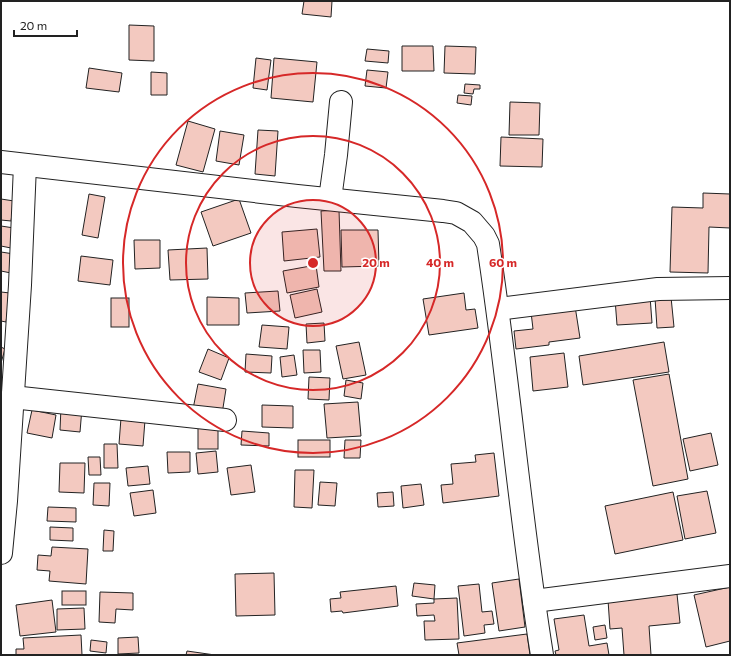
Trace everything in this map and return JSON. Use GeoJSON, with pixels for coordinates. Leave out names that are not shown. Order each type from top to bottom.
{"type":"FeatureCollection","features":[{"type":"Feature","properties":{"kind":"street"},"geometry":{"type":"LineString","coordinates":[[330,199],[341,102]]}},
{"type":"Feature","properties":{"kind":"street"},"geometry":{"type":"LineString","coordinates":[[1,162],[443,211],[456,213],[472,222],[484,236],[488,244],[498,309],[542,655]]}},
{"type":"Feature","properties":{"kind":"street"},"geometry":{"type":"LineString","coordinates":[[1,553],[6,501],[20,285],[25,165]]}},
{"type":"Feature","properties":{"kind":"street"},"geometry":{"type":"LineString","coordinates":[[498,309],[658,288],[730,288]]}},
{"type":"Feature","properties":{"kind":"street"},"geometry":{"type":"LineString","coordinates":[[12,397],[225,420]]}},
{"type":"Feature","properties":{"kind":"street"},"geometry":{"type":"LineString","coordinates":[[534,601],[730,576]]}},
{"type":"Feature","properties":{"kind":"building"},"geometry":{"type":"Polygon","coordinates":[[[304,1],[332,1],[331,17],[302,14],[304,1]]]}},
{"type":"Feature","properties":{"kind":"building"},"geometry":{"type":"Polygon","coordinates":[[[129,25],[154,26],[154,61],[129,60],[129,25]]]}},
{"type":"Feature","properties":{"kind":"building"},"geometry":{"type":"Polygon","coordinates":[[[402,46],[433,46],[434,71],[402,71],[402,46]]]}},
{"type":"Feature","properties":{"kind":"building"},"geometry":{"type":"Polygon","coordinates":[[[445,46],[476,47],[475,74],[444,73],[445,46]]]}},
{"type":"Feature","properties":{"kind":"building"},"geometry":{"type":"Polygon","coordinates":[[[367,49],[389,51],[388,63],[365,61],[367,49]]]}},
{"type":"Feature","properties":{"kind":"building"},"geometry":{"type":"Polygon","coordinates":[[[256,58],[271,60],[267,90],[253,88],[256,58]]]}},
{"type":"Feature","properties":{"kind":"building"},"geometry":{"type":"Polygon","coordinates":[[[274,58],[317,62],[313,102],[271,98],[274,58]]]}},
{"type":"Feature","properties":{"kind":"building"},"geometry":{"type":"Polygon","coordinates":[[[89,68],[122,73],[119,92],[86,88],[89,68]]]}},
{"type":"Feature","properties":{"kind":"building"},"geometry":{"type":"Polygon","coordinates":[[[367,70],[388,72],[386,88],[365,86],[367,70]]]}},
{"type":"Feature","properties":{"kind":"building"},"geometry":{"type":"Polygon","coordinates":[[[151,72],[167,73],[167,95],[151,95],[151,72]]]}},
{"type":"Feature","properties":{"kind":"building"},"geometry":{"type":"Polygon","coordinates":[[[465,84],[480,85],[480,89],[474,89],[473,94],[464,93],[465,84]]]}},
{"type":"Feature","properties":{"kind":"building"},"geometry":{"type":"Polygon","coordinates":[[[458,95],[472,96],[471,105],[457,103],[458,95]]]}},
{"type":"Feature","properties":{"kind":"building"},"geometry":{"type":"Polygon","coordinates":[[[510,102],[540,103],[539,135],[509,135],[510,102]]]}},
{"type":"Feature","properties":{"kind":"building"},"geometry":{"type":"Polygon","coordinates":[[[188,121],[215,129],[203,172],[176,165],[188,121]]]}},
{"type":"Feature","properties":{"kind":"building"},"geometry":{"type":"Polygon","coordinates":[[[258,130],[278,131],[275,176],[255,174],[258,130]]]}},
{"type":"Feature","properties":{"kind":"building"},"geometry":{"type":"Polygon","coordinates":[[[220,131],[244,135],[239,165],[216,161],[220,131]]]}},
{"type":"Feature","properties":{"kind":"building"},"geometry":{"type":"Polygon","coordinates":[[[501,137],[543,139],[542,167],[500,166],[501,137]]]}},
{"type":"Feature","properties":{"kind":"building"},"geometry":{"type":"Polygon","coordinates":[[[703,193],[730,194],[730,228],[709,227],[708,273],[670,272],[672,207],[703,208],[703,193]]]}},
{"type":"Feature","properties":{"kind":"building"},"geometry":{"type":"Polygon","coordinates":[[[89,194],[105,197],[98,238],[82,235],[89,194]]]}},
{"type":"Feature","properties":{"kind":"building"},"geometry":{"type":"Polygon","coordinates":[[[1,199],[14,201],[11,221],[1,220],[1,199]]]}},
{"type":"Feature","properties":{"kind":"building"},"geometry":{"type":"Polygon","coordinates":[[[239,199],[251,233],[213,246],[201,212],[239,199]]]}},
{"type":"Feature","properties":{"kind":"building"},"geometry":{"type":"Polygon","coordinates":[[[339,210],[341,271],[324,271],[321,211],[339,210]]]}},
{"type":"Feature","properties":{"kind":"building"},"geometry":{"type":"Polygon","coordinates":[[[1,226],[14,228],[11,248],[1,246],[1,226]]]}},
{"type":"Feature","properties":{"kind":"building"},"geometry":{"type":"Polygon","coordinates":[[[317,229],[320,257],[284,261],[282,232],[317,229]]]}},
{"type":"Feature","properties":{"kind":"building"},"geometry":{"type":"Polygon","coordinates":[[[341,230],[378,230],[379,266],[342,267],[341,230]]]}},
{"type":"Feature","properties":{"kind":"building"},"geometry":{"type":"Polygon","coordinates":[[[134,240],[160,240],[160,268],[135,269],[134,240]]]}},
{"type":"Feature","properties":{"kind":"building"},"geometry":{"type":"Polygon","coordinates":[[[207,248],[208,279],[170,280],[168,250],[207,248]]]}},
{"type":"Feature","properties":{"kind":"building"},"geometry":{"type":"Polygon","coordinates":[[[1,252],[14,254],[11,273],[1,271],[1,252]]]}},
{"type":"Feature","properties":{"kind":"building"},"geometry":{"type":"Polygon","coordinates":[[[81,256],[113,260],[110,285],[78,281],[81,256]]]}},
{"type":"Feature","properties":{"kind":"building"},"geometry":{"type":"Polygon","coordinates":[[[316,265],[319,287],[287,293],[283,271],[316,265]]]}},
{"type":"Feature","properties":{"kind":"building"},"geometry":{"type":"Polygon","coordinates":[[[317,289],[322,312],[295,318],[290,295],[317,289]]]}},
{"type":"Feature","properties":{"kind":"building"},"geometry":{"type":"Polygon","coordinates":[[[278,291],[280,311],[247,313],[245,293],[278,291]]]}},
{"type":"Feature","properties":{"kind":"building"},"geometry":{"type":"Polygon","coordinates":[[[1,292],[10,293],[6,322],[1,321],[1,292]]]}},
{"type":"Feature","properties":{"kind":"building"},"geometry":{"type":"Polygon","coordinates":[[[464,293],[466,310],[475,309],[478,328],[429,335],[423,299],[464,293]]]}},
{"type":"Feature","properties":{"kind":"building"},"geometry":{"type":"Polygon","coordinates":[[[650,296],[652,323],[617,325],[615,299],[650,296]]]}},
{"type":"Feature","properties":{"kind":"building"},"geometry":{"type":"Polygon","coordinates":[[[207,297],[239,298],[239,325],[207,325],[207,297]]]}},
{"type":"Feature","properties":{"kind":"building"},"geometry":{"type":"Polygon","coordinates":[[[671,297],[674,327],[657,328],[655,298],[671,297]]]}},
{"type":"Feature","properties":{"kind":"building"},"geometry":{"type":"Polygon","coordinates":[[[111,298],[129,298],[129,327],[111,327],[111,298]]]}},
{"type":"Feature","properties":{"kind":"building"},"geometry":{"type":"Polygon","coordinates":[[[575,306],[580,338],[549,342],[549,345],[516,349],[514,331],[533,329],[531,312],[575,306]]]}},
{"type":"Feature","properties":{"kind":"building"},"geometry":{"type":"Polygon","coordinates":[[[324,323],[325,341],[307,343],[306,324],[324,323]]]}},
{"type":"Feature","properties":{"kind":"building"},"geometry":{"type":"Polygon","coordinates":[[[262,325],[289,327],[287,349],[259,347],[262,325]]]}},
{"type":"Feature","properties":{"kind":"building"},"geometry":{"type":"Polygon","coordinates":[[[359,342],[366,375],[343,379],[336,346],[359,342]]]}},
{"type":"Feature","properties":{"kind":"building"},"geometry":{"type":"Polygon","coordinates":[[[664,342],[669,372],[583,385],[579,356],[664,342]]]}},
{"type":"Feature","properties":{"kind":"building"},"geometry":{"type":"Polygon","coordinates":[[[1,347],[5,349],[1,363],[1,347]]]}},
{"type":"Feature","properties":{"kind":"building"},"geometry":{"type":"Polygon","coordinates":[[[208,349],[229,358],[221,380],[199,372],[208,349]]]}},
{"type":"Feature","properties":{"kind":"building"},"geometry":{"type":"Polygon","coordinates":[[[303,350],[320,350],[321,372],[304,373],[303,350]]]}},
{"type":"Feature","properties":{"kind":"building"},"geometry":{"type":"Polygon","coordinates":[[[564,353],[568,387],[533,391],[530,357],[564,353]]]}},
{"type":"Feature","properties":{"kind":"building"},"geometry":{"type":"Polygon","coordinates":[[[246,354],[272,356],[271,373],[245,372],[246,354]]]}},
{"type":"Feature","properties":{"kind":"building"},"geometry":{"type":"Polygon","coordinates":[[[294,355],[297,375],[282,377],[280,357],[294,355]]]}},
{"type":"Feature","properties":{"kind":"building"},"geometry":{"type":"Polygon","coordinates":[[[669,374],[688,479],[653,486],[633,380],[669,374]]]}},
{"type":"Feature","properties":{"kind":"building"},"geometry":{"type":"Polygon","coordinates":[[[309,377],[330,378],[329,400],[308,399],[309,377]]]}},
{"type":"Feature","properties":{"kind":"building"},"geometry":{"type":"Polygon","coordinates":[[[346,380],[363,383],[361,399],[344,396],[346,380]]]}},
{"type":"Feature","properties":{"kind":"building"},"geometry":{"type":"Polygon","coordinates":[[[198,384],[226,389],[222,414],[193,409],[198,384]]]}},
{"type":"Feature","properties":{"kind":"building"},"geometry":{"type":"Polygon","coordinates":[[[358,402],[361,436],[327,438],[324,404],[358,402]]]}},
{"type":"Feature","properties":{"kind":"building"},"geometry":{"type":"Polygon","coordinates":[[[262,405],[293,406],[293,428],[262,427],[262,405]]]}},
{"type":"Feature","properties":{"kind":"building"},"geometry":{"type":"Polygon","coordinates":[[[61,407],[82,408],[80,432],[60,430],[61,407]]]}},
{"type":"Feature","properties":{"kind":"building"},"geometry":{"type":"Polygon","coordinates":[[[32,410],[56,415],[52,438],[27,433],[32,410]]]}},
{"type":"Feature","properties":{"kind":"building"},"geometry":{"type":"Polygon","coordinates":[[[121,418],[145,420],[143,446],[119,444],[121,418]]]}},
{"type":"Feature","properties":{"kind":"building"},"geometry":{"type":"Polygon","coordinates":[[[198,428],[218,428],[218,449],[198,449],[198,428]]]}},
{"type":"Feature","properties":{"kind":"building"},"geometry":{"type":"Polygon","coordinates":[[[242,431],[269,433],[269,446],[241,445],[242,431]]]}},
{"type":"Feature","properties":{"kind":"building"},"geometry":{"type":"Polygon","coordinates":[[[711,433],[718,465],[690,471],[683,439],[711,433]]]}},
{"type":"Feature","properties":{"kind":"building"},"geometry":{"type":"Polygon","coordinates":[[[298,440],[330,440],[330,457],[298,457],[298,440]]]}},
{"type":"Feature","properties":{"kind":"building"},"geometry":{"type":"Polygon","coordinates":[[[345,440],[361,440],[360,458],[344,458],[345,440]]]}},
{"type":"Feature","properties":{"kind":"building"},"geometry":{"type":"Polygon","coordinates":[[[104,444],[117,444],[118,468],[104,468],[104,444]]]}},
{"type":"Feature","properties":{"kind":"building"},"geometry":{"type":"Polygon","coordinates":[[[216,451],[218,472],[198,474],[196,453],[216,451]]]}},
{"type":"Feature","properties":{"kind":"building"},"geometry":{"type":"Polygon","coordinates":[[[167,452],[190,452],[190,472],[168,473],[167,452]]]}},
{"type":"Feature","properties":{"kind":"building"},"geometry":{"type":"Polygon","coordinates":[[[494,453],[499,496],[443,503],[441,485],[453,484],[451,464],[476,462],[475,455],[494,453]]]}},
{"type":"Feature","properties":{"kind":"building"},"geometry":{"type":"Polygon","coordinates":[[[88,457],[100,457],[101,475],[89,475],[88,457]]]}},
{"type":"Feature","properties":{"kind":"building"},"geometry":{"type":"Polygon","coordinates":[[[60,463],[85,463],[84,493],[59,492],[60,463]]]}},
{"type":"Feature","properties":{"kind":"building"},"geometry":{"type":"Polygon","coordinates":[[[251,465],[255,492],[231,495],[227,468],[251,465]]]}},
{"type":"Feature","properties":{"kind":"building"},"geometry":{"type":"Polygon","coordinates":[[[148,466],[150,484],[128,486],[126,468],[148,466]]]}},
{"type":"Feature","properties":{"kind":"building"},"geometry":{"type":"Polygon","coordinates":[[[295,470],[314,470],[312,508],[294,507],[295,470]]]}},
{"type":"Feature","properties":{"kind":"building"},"geometry":{"type":"Polygon","coordinates":[[[320,482],[337,483],[335,506],[318,505],[320,482]]]}},
{"type":"Feature","properties":{"kind":"building"},"geometry":{"type":"Polygon","coordinates":[[[94,483],[110,483],[109,506],[93,505],[94,483]]]}},
{"type":"Feature","properties":{"kind":"building"},"geometry":{"type":"Polygon","coordinates":[[[421,484],[424,505],[403,508],[401,486],[421,484]]]}},
{"type":"Feature","properties":{"kind":"building"},"geometry":{"type":"Polygon","coordinates":[[[153,490],[156,513],[134,516],[130,493],[153,490]]]}},
{"type":"Feature","properties":{"kind":"building"},"geometry":{"type":"Polygon","coordinates":[[[707,491],[716,533],[685,539],[677,496],[707,491]]]}},
{"type":"Feature","properties":{"kind":"building"},"geometry":{"type":"Polygon","coordinates":[[[393,492],[394,506],[378,507],[377,493],[393,492]]]}},
{"type":"Feature","properties":{"kind":"building"},"geometry":{"type":"Polygon","coordinates":[[[673,492],[683,540],[615,554],[605,506],[673,492]]]}},
{"type":"Feature","properties":{"kind":"building"},"geometry":{"type":"Polygon","coordinates":[[[48,507],[76,508],[76,522],[47,521],[48,507]]]}},
{"type":"Feature","properties":{"kind":"building"},"geometry":{"type":"Polygon","coordinates":[[[50,527],[73,528],[73,541],[50,540],[50,527]]]}},
{"type":"Feature","properties":{"kind":"building"},"geometry":{"type":"Polygon","coordinates":[[[104,530],[114,531],[113,551],[103,551],[104,530]]]}},
{"type":"Feature","properties":{"kind":"building"},"geometry":{"type":"Polygon","coordinates":[[[52,547],[88,549],[86,584],[49,581],[50,571],[37,570],[38,555],[51,556],[52,547]]]}},
{"type":"Feature","properties":{"kind":"building"},"geometry":{"type":"Polygon","coordinates":[[[274,573],[275,615],[236,616],[235,574],[274,573]]]}},
{"type":"Feature","properties":{"kind":"building"},"geometry":{"type":"Polygon","coordinates":[[[519,579],[525,627],[499,631],[492,583],[519,579]]]}},
{"type":"Feature","properties":{"kind":"building"},"geometry":{"type":"Polygon","coordinates":[[[414,583],[435,585],[434,599],[412,596],[414,583]]]}},
{"type":"Feature","properties":{"kind":"building"},"geometry":{"type":"Polygon","coordinates":[[[479,584],[482,612],[492,611],[494,624],[484,625],[485,633],[464,636],[458,586],[479,584]]]}},
{"type":"Feature","properties":{"kind":"building"},"geometry":{"type":"Polygon","coordinates":[[[396,586],[398,606],[343,613],[342,611],[331,612],[330,599],[341,598],[340,592],[396,586]]]}},
{"type":"Feature","properties":{"kind":"building"},"geometry":{"type":"Polygon","coordinates":[[[730,587],[730,641],[706,647],[694,595],[730,587]]]}},
{"type":"Feature","properties":{"kind":"building"},"geometry":{"type":"Polygon","coordinates":[[[62,591],[86,591],[86,605],[62,605],[62,591]]]}},
{"type":"Feature","properties":{"kind":"building"},"geometry":{"type":"Polygon","coordinates":[[[100,592],[133,593],[133,610],[116,609],[115,623],[99,622],[100,592]]]}},
{"type":"Feature","properties":{"kind":"building"},"geometry":{"type":"Polygon","coordinates":[[[677,594],[680,623],[649,626],[651,655],[624,655],[622,628],[610,629],[608,600],[677,594]]]}},
{"type":"Feature","properties":{"kind":"building"},"geometry":{"type":"Polygon","coordinates":[[[457,598],[459,639],[425,640],[424,621],[435,621],[434,615],[417,616],[416,604],[434,603],[434,599],[457,598]]]}},
{"type":"Feature","properties":{"kind":"building"},"geometry":{"type":"Polygon","coordinates":[[[52,600],[56,632],[20,636],[16,605],[52,600]]]}},
{"type":"Feature","properties":{"kind":"building"},"geometry":{"type":"Polygon","coordinates":[[[84,608],[85,629],[57,630],[57,609],[84,608]]]}},
{"type":"Feature","properties":{"kind":"building"},"geometry":{"type":"Polygon","coordinates":[[[584,615],[589,646],[607,643],[609,655],[556,655],[555,651],[559,650],[554,619],[584,615]]]}},
{"type":"Feature","properties":{"kind":"building"},"geometry":{"type":"Polygon","coordinates":[[[605,625],[607,638],[595,640],[593,627],[605,625]]]}},
{"type":"Feature","properties":{"kind":"building"},"geometry":{"type":"Polygon","coordinates":[[[527,634],[530,655],[459,655],[457,643],[527,634]]]}},
{"type":"Feature","properties":{"kind":"building"},"geometry":{"type":"Polygon","coordinates":[[[81,635],[82,655],[16,655],[16,649],[24,649],[23,638],[81,635]]]}},
{"type":"Feature","properties":{"kind":"building"},"geometry":{"type":"Polygon","coordinates":[[[138,637],[139,653],[118,654],[118,638],[138,637]]]}},
{"type":"Feature","properties":{"kind":"building"},"geometry":{"type":"Polygon","coordinates":[[[91,640],[107,642],[106,653],[90,651],[91,640]]]}},
{"type":"Feature","properties":{"kind":"building"},"geometry":{"type":"Polygon","coordinates":[[[187,651],[215,655],[186,655],[187,651]]]}}]}
